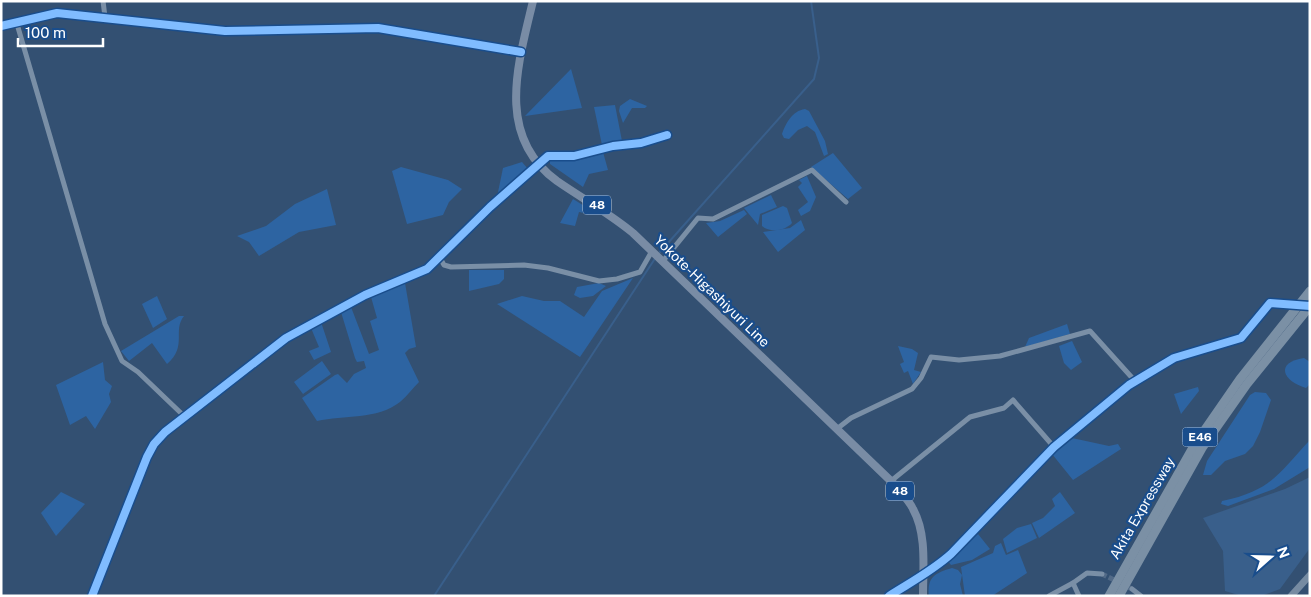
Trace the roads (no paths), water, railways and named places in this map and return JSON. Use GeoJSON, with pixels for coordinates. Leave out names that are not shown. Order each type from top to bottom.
{"type":"FeatureCollection","features":[{"type":"Feature","properties":{"kind":"highway","name":"Akita Expressway"},"geometry":{"type":"LineString","coordinates":[[1109,596],[1195,444],[1240,379],[1310,291]]}},
{"type":"Feature","properties":{"kind":"highway","name":"Akita Expressway"},"geometry":{"type":"LineString","coordinates":[[1119,596],[1202,448],[1247,384],[1310,306]]}},
{"type":"Feature","properties":{"kind":"main road","name":"Yokote-Higashiyuri Line"},"geometry":{"type":"LineString","coordinates":[[532,1],[521,52],[516,95],[517,119],[523,139],[538,163],[558,180],[607,212],[652,251],[891,481],[913,509],[918,522],[922,537],[922,596]]}},
{"type":"Feature","properties":{"kind":"main road"},"geometry":{"type":"LineString","coordinates":[[1291,596],[1310,575]]}},
{"type":"Feature","properties":{"kind":"street"},"geometry":{"type":"LineString","coordinates":[[103,1],[105,17]]}},
{"type":"Feature","properties":{"kind":"street"},"geometry":{"type":"LineString","coordinates":[[1,26],[17,24],[57,13],[225,31],[378,28],[521,52]]}},
{"type":"Feature","properties":{"kind":"street"},"geometry":{"type":"LineString","coordinates":[[17,24],[105,324],[122,361],[138,372],[184,416]]}},
{"type":"Feature","properties":{"kind":"street"},"geometry":{"type":"LineString","coordinates":[[92,596],[147,457],[154,444],[164,432],[286,338],[365,295],[427,269],[538,163],[548,156],[574,156],[613,146],[641,143],[667,135]]}},
{"type":"Feature","properties":{"kind":"street"},"geometry":{"type":"LineString","coordinates":[[663,261],[698,218],[713,219],[812,170],[846,202]]}},
{"type":"Feature","properties":{"kind":"street"},"geometry":{"type":"LineString","coordinates":[[440,258],[444,265],[451,267],[524,265],[548,268],[599,281],[617,279],[640,272],[652,251]]}},
{"type":"Feature","properties":{"kind":"street"},"geometry":{"type":"LineString","coordinates":[[889,596],[923,573],[933,570],[951,554],[1054,447],[1135,381],[1174,358],[1241,338],[1270,303]]}},
{"type":"Feature","properties":{"kind":"street"},"geometry":{"type":"LineString","coordinates":[[838,428],[851,418],[912,389],[921,378],[931,357],[958,360],[1000,356],[1090,331],[1135,381]]}},
{"type":"Feature","properties":{"kind":"street"},"geometry":{"type":"LineString","coordinates":[[891,481],[970,417],[1004,408],[1012,400],[1054,447]]}},
{"type":"Feature","properties":{"kind":"street"},"geometry":{"type":"LineString","coordinates":[[1049,596],[1087,573],[1102,574]]}},
{"type":"Feature","properties":{"kind":"street"},"geometry":{"type":"LineString","coordinates":[[1073,583],[1079,596]]}},
{"type":"Feature","properties":{"kind":"waterway"},"geometry":{"type":"LineString","coordinates":[[660,252],[814,79],[819,58],[811,1]]}},
{"type":"Feature","properties":{"kind":"waterway"},"geometry":{"type":"LineString","coordinates":[[434,596],[656,257]]}},
{"type":"Feature","properties":{"kind":"tunnel"},"geometry":{"type":"LineString","coordinates":[[1270,303],[1299,307]]}},
{"type":"Feature","properties":{"kind":"tunnel"},"geometry":{"type":"LineString","coordinates":[[1102,574],[1132,589]]}}]}
